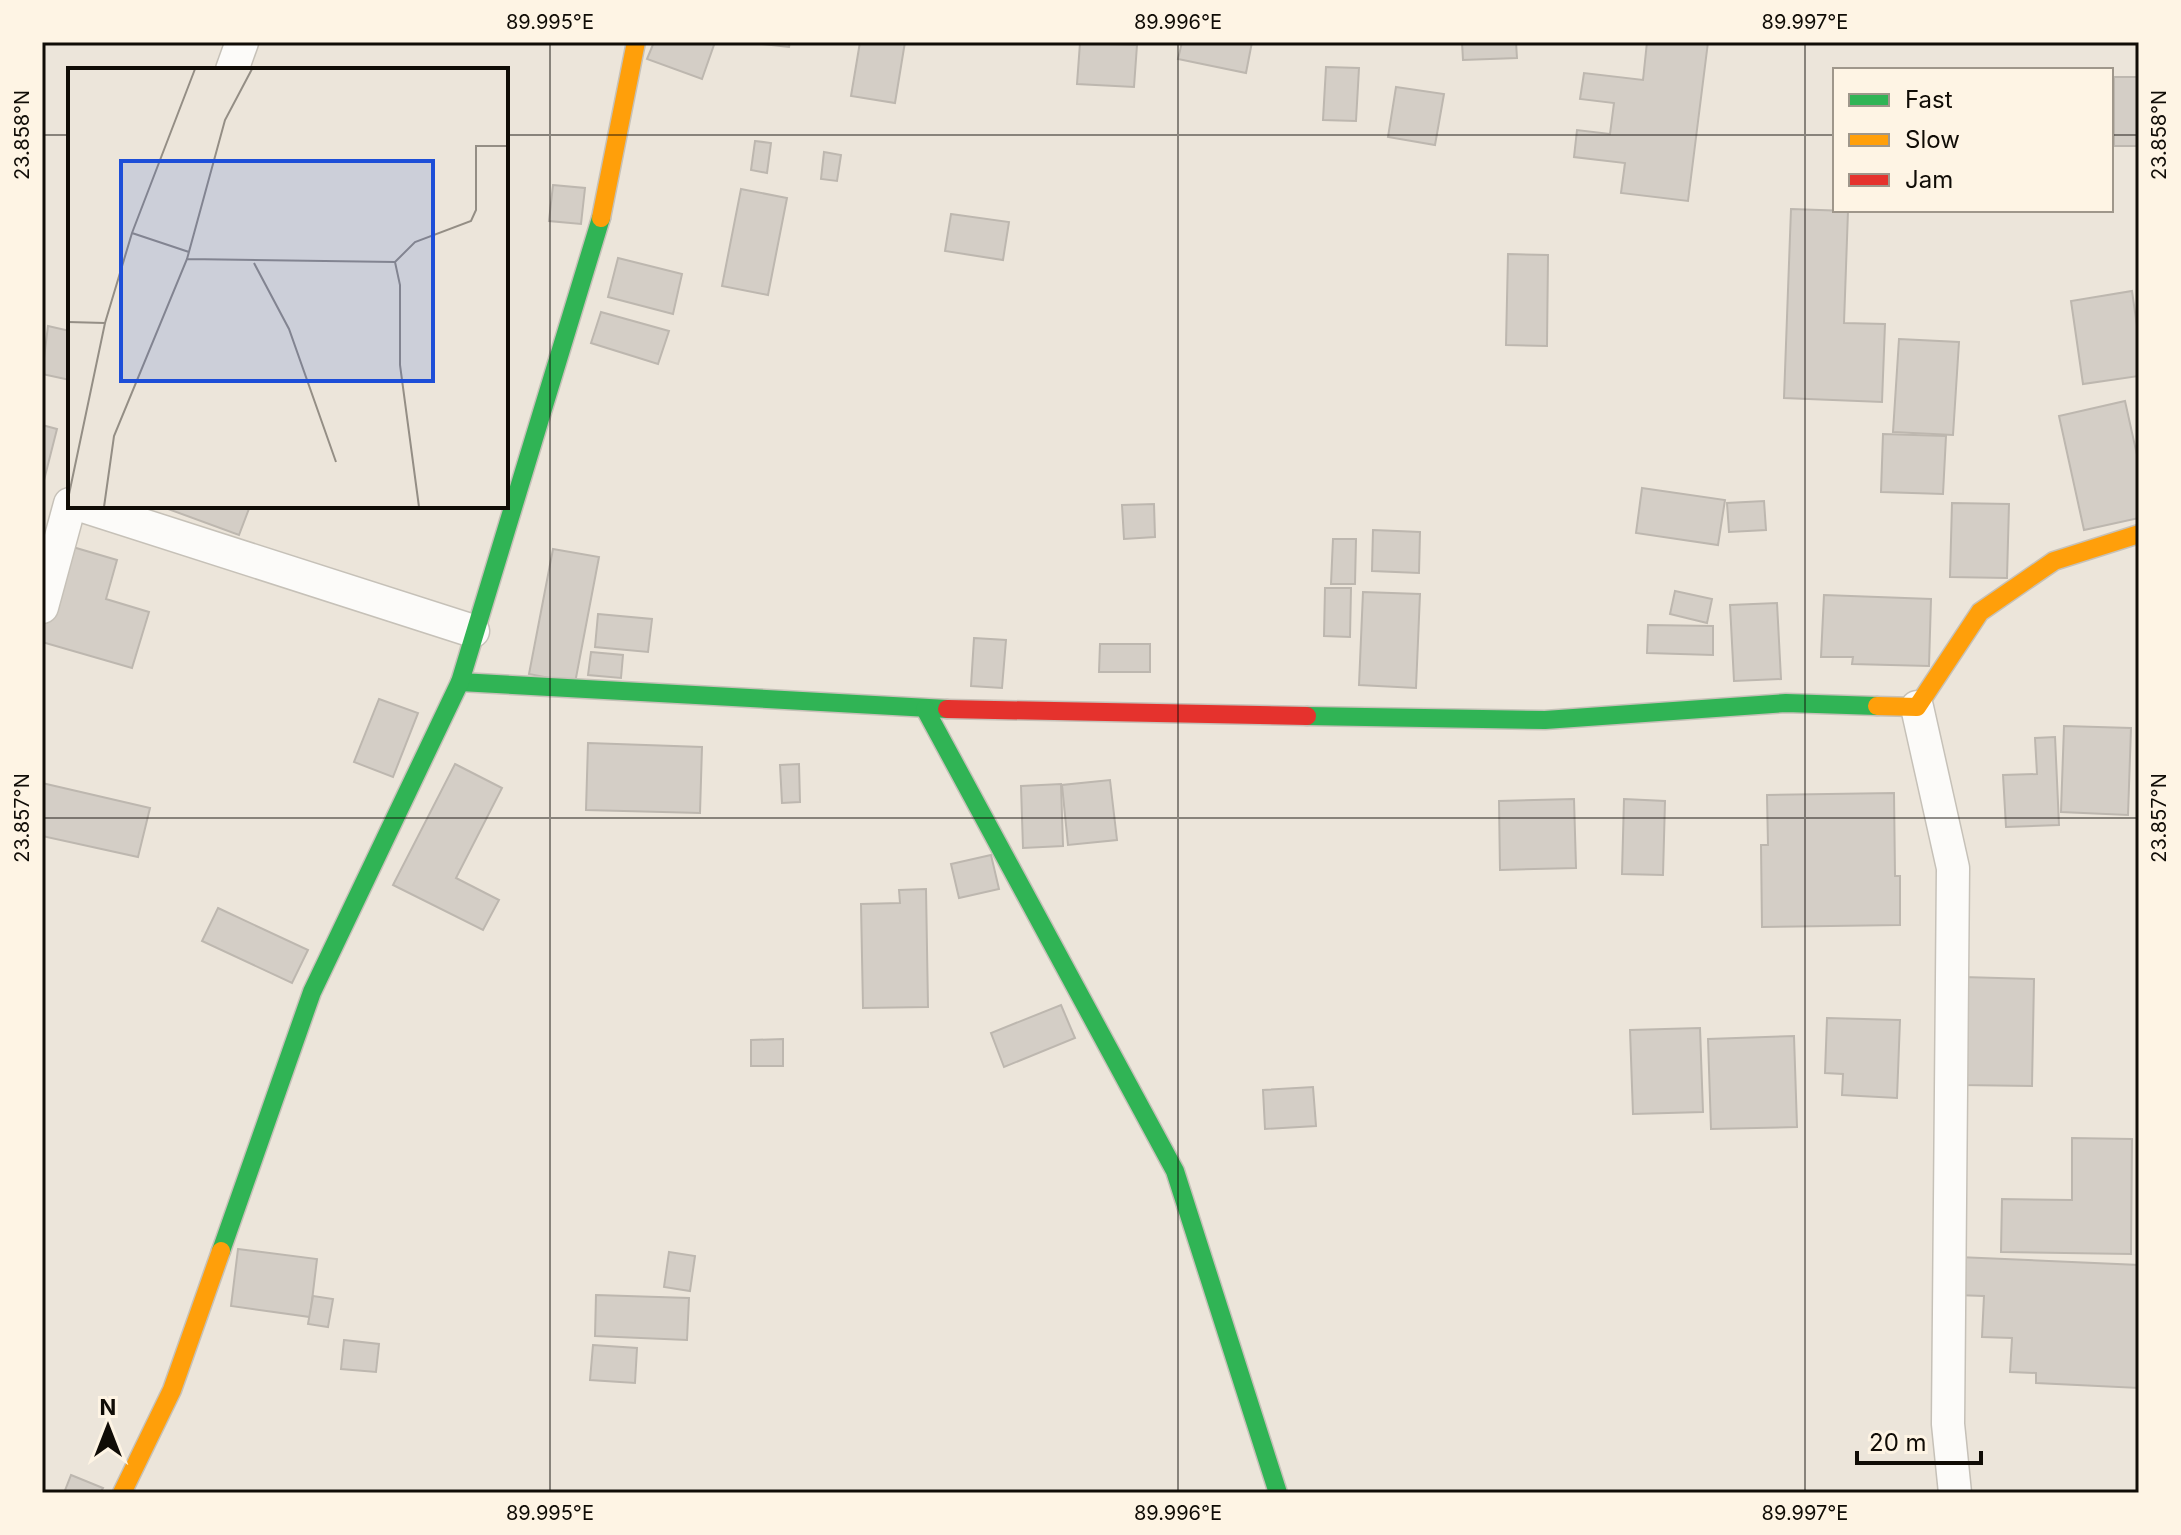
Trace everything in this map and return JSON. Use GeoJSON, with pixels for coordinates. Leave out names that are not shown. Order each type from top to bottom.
{"type":"FeatureCollection","features":[{"type":"Feature","properties":{"kind":"street"},"geometry":{"type":"LineString","coordinates":[[233,68],[242,42]]}},
{"type":"Feature","properties":{"kind":"street"},"geometry":{"type":"LineString","coordinates":[[122,1493],[172,1390],[312,992],[460,682],[600,221],[636,42]]}},
{"type":"Feature","properties":{"kind":"street"},"geometry":{"type":"LineString","coordinates":[[42,607],[69,508]]}},
{"type":"Feature","properties":{"kind":"street"},"geometry":{"type":"LineString","coordinates":[[89,508],[473,631]]}},
{"type":"Feature","properties":{"kind":"street"},"geometry":{"type":"LineString","coordinates":[[1955,1493],[1948,1424],[1953,868],[1917,707],[1980,612],[2054,561],[2139,534]]}},
{"type":"Feature","properties":{"kind":"street"},"geometry":{"type":"LineString","coordinates":[[460,682],[925,709],[1545,720],[1786,703],[1917,707]]}},
{"type":"Feature","properties":{"kind":"street"},"geometry":{"type":"LineString","coordinates":[[925,709],[1175,1171],[1278,1493]]}},
{"type":"Feature","properties":{"kind":"building"},"geometry":{"type":"Polygon","coordinates":[[[654,42],[715,42],[702,79],[647,59],[654,42]]]}},
{"type":"Feature","properties":{"kind":"building"},"geometry":{"type":"Polygon","coordinates":[[[743,42],[790,42],[789,47],[743,42]]]}},
{"type":"Feature","properties":{"kind":"building"},"geometry":{"type":"Polygon","coordinates":[[[860,42],[905,42],[895,103],[851,96],[860,42]]]}},
{"type":"Feature","properties":{"kind":"building"},"geometry":{"type":"Polygon","coordinates":[[[1182,42],[1252,42],[1246,73],[1178,59],[1182,42]]]}},
{"type":"Feature","properties":{"kind":"building"},"geometry":{"type":"Polygon","coordinates":[[[1462,42],[1516,42],[1517,58],[1463,60],[1462,42]]]}},
{"type":"Feature","properties":{"kind":"building"},"geometry":{"type":"Polygon","coordinates":[[[1647,42],[1708,42],[1688,201],[1621,193],[1625,163],[1574,157],[1577,130],[1610,134],[1614,103],[1580,99],[1584,73],[1643,80],[1647,42]]]}},
{"type":"Feature","properties":{"kind":"building"},"geometry":{"type":"Polygon","coordinates":[[[1080,43],[1137,45],[1134,87],[1077,84],[1080,43]]]}},
{"type":"Feature","properties":{"kind":"building"},"geometry":{"type":"Polygon","coordinates":[[[1326,67],[1359,68],[1356,121],[1323,120],[1326,67]]]}},
{"type":"Feature","properties":{"kind":"building"},"geometry":{"type":"Polygon","coordinates":[[[2114,77],[2139,77],[2139,146],[2114,146],[2114,77]]]}},
{"type":"Feature","properties":{"kind":"building"},"geometry":{"type":"Polygon","coordinates":[[[1396,87],[1444,94],[1435,145],[1388,137],[1396,87]]]}},
{"type":"Feature","properties":{"kind":"building"},"geometry":{"type":"Polygon","coordinates":[[[755,141],[771,143],[767,173],[751,170],[755,141]]]}},
{"type":"Feature","properties":{"kind":"building"},"geometry":{"type":"Polygon","coordinates":[[[824,152],[841,155],[837,181],[821,179],[824,152]]]}},
{"type":"Feature","properties":{"kind":"building"},"geometry":{"type":"Polygon","coordinates":[[[553,185],[585,188],[581,224],[549,221],[553,185]]]}},
{"type":"Feature","properties":{"kind":"building"},"geometry":{"type":"Polygon","coordinates":[[[741,189],[787,198],[768,295],[722,286],[741,189]]]}},
{"type":"Feature","properties":{"kind":"building"},"geometry":{"type":"Polygon","coordinates":[[[1791,209],[1848,212],[1844,323],[1885,324],[1882,402],[1784,398],[1791,209]]]}},
{"type":"Feature","properties":{"kind":"building"},"geometry":{"type":"Polygon","coordinates":[[[951,214],[1009,222],[1003,260],[945,251],[951,214]]]}},
{"type":"Feature","properties":{"kind":"building"},"geometry":{"type":"Polygon","coordinates":[[[1508,254],[1548,255],[1547,346],[1506,345],[1508,254]]]}},
{"type":"Feature","properties":{"kind":"building"},"geometry":{"type":"Polygon","coordinates":[[[618,258],[682,274],[673,314],[608,297],[618,258]]]}},
{"type":"Feature","properties":{"kind":"building"},"geometry":{"type":"Polygon","coordinates":[[[2132,291],[2139,340],[2139,376],[2083,384],[2071,301],[2132,291]]]}},
{"type":"Feature","properties":{"kind":"building"},"geometry":{"type":"Polygon","coordinates":[[[601,312],[669,331],[658,364],[591,343],[601,312]]]}},
{"type":"Feature","properties":{"kind":"building"},"geometry":{"type":"Polygon","coordinates":[[[48,326],[68,331],[68,380],[42,374],[48,326]]]}},
{"type":"Feature","properties":{"kind":"building"},"geometry":{"type":"Polygon","coordinates":[[[1899,339],[1959,342],[1953,435],[1893,432],[1899,339]]]}},
{"type":"Feature","properties":{"kind":"building"},"geometry":{"type":"Polygon","coordinates":[[[2125,401],[2139,464],[2139,518],[2084,530],[2059,416],[2125,401]]]}},
{"type":"Feature","properties":{"kind":"building"},"geometry":{"type":"Polygon","coordinates":[[[42,425],[57,429],[42,488],[42,425]]]}},
{"type":"Feature","properties":{"kind":"building"},"geometry":{"type":"Polygon","coordinates":[[[1883,434],[1946,436],[1943,494],[1881,492],[1883,434]]]}},
{"type":"Feature","properties":{"kind":"building"},"geometry":{"type":"Polygon","coordinates":[[[1642,488],[1725,500],[1718,545],[1636,533],[1642,488]]]}},
{"type":"Feature","properties":{"kind":"building"},"geometry":{"type":"Polygon","coordinates":[[[1764,501],[1766,530],[1729,532],[1727,503],[1764,501]]]}},
{"type":"Feature","properties":{"kind":"building"},"geometry":{"type":"Polygon","coordinates":[[[1952,503],[2009,504],[2007,578],[1950,577],[1952,503]]]}},
{"type":"Feature","properties":{"kind":"building"},"geometry":{"type":"Polygon","coordinates":[[[1154,504],[1155,537],[1124,539],[1122,505],[1154,504]]]}},
{"type":"Feature","properties":{"kind":"building"},"geometry":{"type":"Polygon","coordinates":[[[165,508],[249,508],[239,535],[165,508]]]}},
{"type":"Feature","properties":{"kind":"building"},"geometry":{"type":"Polygon","coordinates":[[[1373,530],[1420,532],[1419,573],[1372,571],[1373,530]]]}},
{"type":"Feature","properties":{"kind":"building"},"geometry":{"type":"Polygon","coordinates":[[[1333,539],[1356,539],[1355,584],[1331,584],[1333,539]]]}},
{"type":"Feature","properties":{"kind":"building"},"geometry":{"type":"Polygon","coordinates":[[[66,545],[117,560],[106,599],[149,612],[132,668],[42,642],[42,624],[66,545]]]}},
{"type":"Feature","properties":{"kind":"building"},"geometry":{"type":"Polygon","coordinates":[[[553,549],[599,557],[575,683],[529,674],[553,549]]]}},
{"type":"Feature","properties":{"kind":"building"},"geometry":{"type":"Polygon","coordinates":[[[1325,588],[1351,588],[1350,637],[1324,636],[1325,588]]]}},
{"type":"Feature","properties":{"kind":"building"},"geometry":{"type":"Polygon","coordinates":[[[1675,591],[1712,599],[1707,623],[1670,614],[1675,591]]]}},
{"type":"Feature","properties":{"kind":"building"},"geometry":{"type":"Polygon","coordinates":[[[1363,592],[1420,594],[1416,688],[1359,685],[1363,592]]]}},
{"type":"Feature","properties":{"kind":"building"},"geometry":{"type":"Polygon","coordinates":[[[1824,595],[1931,599],[1929,666],[1852,664],[1853,657],[1821,657],[1824,595]]]}},
{"type":"Feature","properties":{"kind":"building"},"geometry":{"type":"Polygon","coordinates":[[[1777,603],[1781,679],[1734,681],[1730,605],[1777,603]]]}},
{"type":"Feature","properties":{"kind":"building"},"geometry":{"type":"Polygon","coordinates":[[[598,614],[652,619],[648,652],[595,647],[598,614]]]}},
{"type":"Feature","properties":{"kind":"building"},"geometry":{"type":"Polygon","coordinates":[[[1648,625],[1713,626],[1713,655],[1647,653],[1648,625]]]}},
{"type":"Feature","properties":{"kind":"building"},"geometry":{"type":"Polygon","coordinates":[[[974,638],[1006,640],[1002,688],[971,686],[974,638]]]}},
{"type":"Feature","properties":{"kind":"building"},"geometry":{"type":"Polygon","coordinates":[[[1100,644],[1150,644],[1150,672],[1099,672],[1100,644]]]}},
{"type":"Feature","properties":{"kind":"building"},"geometry":{"type":"Polygon","coordinates":[[[591,652],[623,655],[621,678],[588,675],[591,652]]]}},
{"type":"Feature","properties":{"kind":"building"},"geometry":{"type":"Polygon","coordinates":[[[379,699],[418,713],[393,777],[354,762],[379,699]]]}},
{"type":"Feature","properties":{"kind":"building"},"geometry":{"type":"Polygon","coordinates":[[[2064,726],[2131,728],[2128,815],[2061,812],[2064,726]]]}},
{"type":"Feature","properties":{"kind":"building"},"geometry":{"type":"Polygon","coordinates":[[[2055,737],[2059,825],[2006,827],[2003,775],[2037,774],[2035,738],[2055,737]]]}},
{"type":"Feature","properties":{"kind":"building"},"geometry":{"type":"Polygon","coordinates":[[[588,743],[702,747],[700,813],[586,810],[588,743]]]}},
{"type":"Feature","properties":{"kind":"building"},"geometry":{"type":"Polygon","coordinates":[[[455,764],[502,788],[456,878],[499,900],[483,930],[393,885],[455,764]]]}},
{"type":"Feature","properties":{"kind":"building"},"geometry":{"type":"Polygon","coordinates":[[[799,764],[800,802],[782,803],[780,765],[799,764]]]}},
{"type":"Feature","properties":{"kind":"building"},"geometry":{"type":"Polygon","coordinates":[[[1110,780],[1117,840],[1068,845],[1062,785],[1110,780]]]}},
{"type":"Feature","properties":{"kind":"building"},"geometry":{"type":"Polygon","coordinates":[[[42,783],[150,808],[138,857],[42,836],[42,783]]]}},
{"type":"Feature","properties":{"kind":"building"},"geometry":{"type":"Polygon","coordinates":[[[1061,784],[1063,846],[1023,848],[1021,786],[1061,784]]]}},
{"type":"Feature","properties":{"kind":"building"},"geometry":{"type":"Polygon","coordinates":[[[1894,793],[1895,876],[1900,876],[1900,925],[1762,927],[1761,845],[1768,845],[1767,795],[1894,793]]]}},
{"type":"Feature","properties":{"kind":"building"},"geometry":{"type":"Polygon","coordinates":[[[1574,799],[1576,868],[1500,870],[1499,801],[1574,799]]]}},
{"type":"Feature","properties":{"kind":"building"},"geometry":{"type":"Polygon","coordinates":[[[1624,799],[1665,801],[1663,875],[1622,874],[1624,799]]]}},
{"type":"Feature","properties":{"kind":"building"},"geometry":{"type":"Polygon","coordinates":[[[991,855],[999,889],[959,898],[951,864],[991,855]]]}},
{"type":"Feature","properties":{"kind":"building"},"geometry":{"type":"Polygon","coordinates":[[[926,889],[928,1007],[863,1008],[861,904],[900,903],[899,890],[926,889]]]}},
{"type":"Feature","properties":{"kind":"building"},"geometry":{"type":"Polygon","coordinates":[[[218,908],[308,950],[292,983],[202,941],[218,908]]]}},
{"type":"Feature","properties":{"kind":"building"},"geometry":{"type":"Polygon","coordinates":[[[1963,977],[2034,979],[2032,1086],[1961,1085],[1963,977]]]}},
{"type":"Feature","properties":{"kind":"building"},"geometry":{"type":"Polygon","coordinates":[[[1061,1005],[1075,1038],[1004,1067],[991,1033],[1061,1005]]]}},
{"type":"Feature","properties":{"kind":"building"},"geometry":{"type":"Polygon","coordinates":[[[1827,1018],[1900,1020],[1897,1098],[1842,1095],[1843,1074],[1825,1073],[1827,1018]]]}},
{"type":"Feature","properties":{"kind":"building"},"geometry":{"type":"Polygon","coordinates":[[[1700,1028],[1703,1112],[1633,1114],[1630,1030],[1700,1028]]]}},
{"type":"Feature","properties":{"kind":"building"},"geometry":{"type":"Polygon","coordinates":[[[1794,1036],[1797,1127],[1711,1129],[1708,1039],[1794,1036]]]}},
{"type":"Feature","properties":{"kind":"building"},"geometry":{"type":"Polygon","coordinates":[[[783,1039],[783,1066],[751,1066],[751,1040],[783,1039]]]}},
{"type":"Feature","properties":{"kind":"building"},"geometry":{"type":"Polygon","coordinates":[[[1313,1087],[1316,1126],[1265,1129],[1263,1090],[1313,1087]]]}},
{"type":"Feature","properties":{"kind":"building"},"geometry":{"type":"Polygon","coordinates":[[[2072,1138],[2132,1139],[2131,1254],[2001,1252],[2002,1199],[2072,1200],[2072,1138]]]}},
{"type":"Feature","properties":{"kind":"building"},"geometry":{"type":"Polygon","coordinates":[[[238,1249],[317,1259],[310,1317],[231,1306],[238,1249]]]}},
{"type":"Feature","properties":{"kind":"building"},"geometry":{"type":"Polygon","coordinates":[[[669,1252],[695,1256],[690,1291],[664,1287],[669,1252]]]}},
{"type":"Feature","properties":{"kind":"building"},"geometry":{"type":"Polygon","coordinates":[[[1958,1257],[2139,1265],[2139,1388],[2036,1383],[2036,1373],[2010,1372],[2012,1338],[1982,1337],[1984,1296],[1956,1295],[1958,1257]]]}},
{"type":"Feature","properties":{"kind":"building"},"geometry":{"type":"Polygon","coordinates":[[[596,1295],[689,1298],[687,1340],[595,1336],[596,1295]]]}},
{"type":"Feature","properties":{"kind":"building"},"geometry":{"type":"Polygon","coordinates":[[[313,1296],[333,1299],[328,1327],[308,1324],[313,1296]]]}},
{"type":"Feature","properties":{"kind":"building"},"geometry":{"type":"Polygon","coordinates":[[[344,1340],[379,1344],[376,1372],[341,1369],[344,1340]]]}},
{"type":"Feature","properties":{"kind":"building"},"geometry":{"type":"Polygon","coordinates":[[[593,1345],[637,1348],[635,1383],[590,1380],[593,1345]]]}},
{"type":"Feature","properties":{"kind":"building"},"geometry":{"type":"Polygon","coordinates":[[[71,1475],[103,1488],[100,1493],[64,1493],[71,1475]]]}},
{"type":"Feature","properties":{"kind":"traffic: fast"},"geometry":{"type":"LineString","coordinates":[[221,1251],[312,992],[460,682],[601,218]]}},
{"type":"Feature","properties":{"kind":"traffic: fast"},"geometry":{"type":"LineString","coordinates":[[460,682],[947,709]]}},
{"type":"Feature","properties":{"kind":"traffic: fast"},"geometry":{"type":"LineString","coordinates":[[1307,716],[1545,720],[1786,703],[1877,706]]}},
{"type":"Feature","properties":{"kind":"traffic: fast"},"geometry":{"type":"LineString","coordinates":[[925,709],[1175,1171],[1278,1493]]}},
{"type":"Feature","properties":{"kind":"traffic: slow"},"geometry":{"type":"LineString","coordinates":[[601,218],[636,42]]}},
{"type":"Feature","properties":{"kind":"traffic: slow"},"geometry":{"type":"LineString","coordinates":[[1877,706],[1917,707],[1980,612],[2054,561],[2139,534]]}},
{"type":"Feature","properties":{"kind":"traffic: slow"},"geometry":{"type":"LineString","coordinates":[[122,1493],[172,1390],[221,1251]]}},
{"type":"Feature","properties":{"kind":"traffic: jam"},"geometry":{"type":"LineString","coordinates":[[947,709],[1307,716]]}}]}
